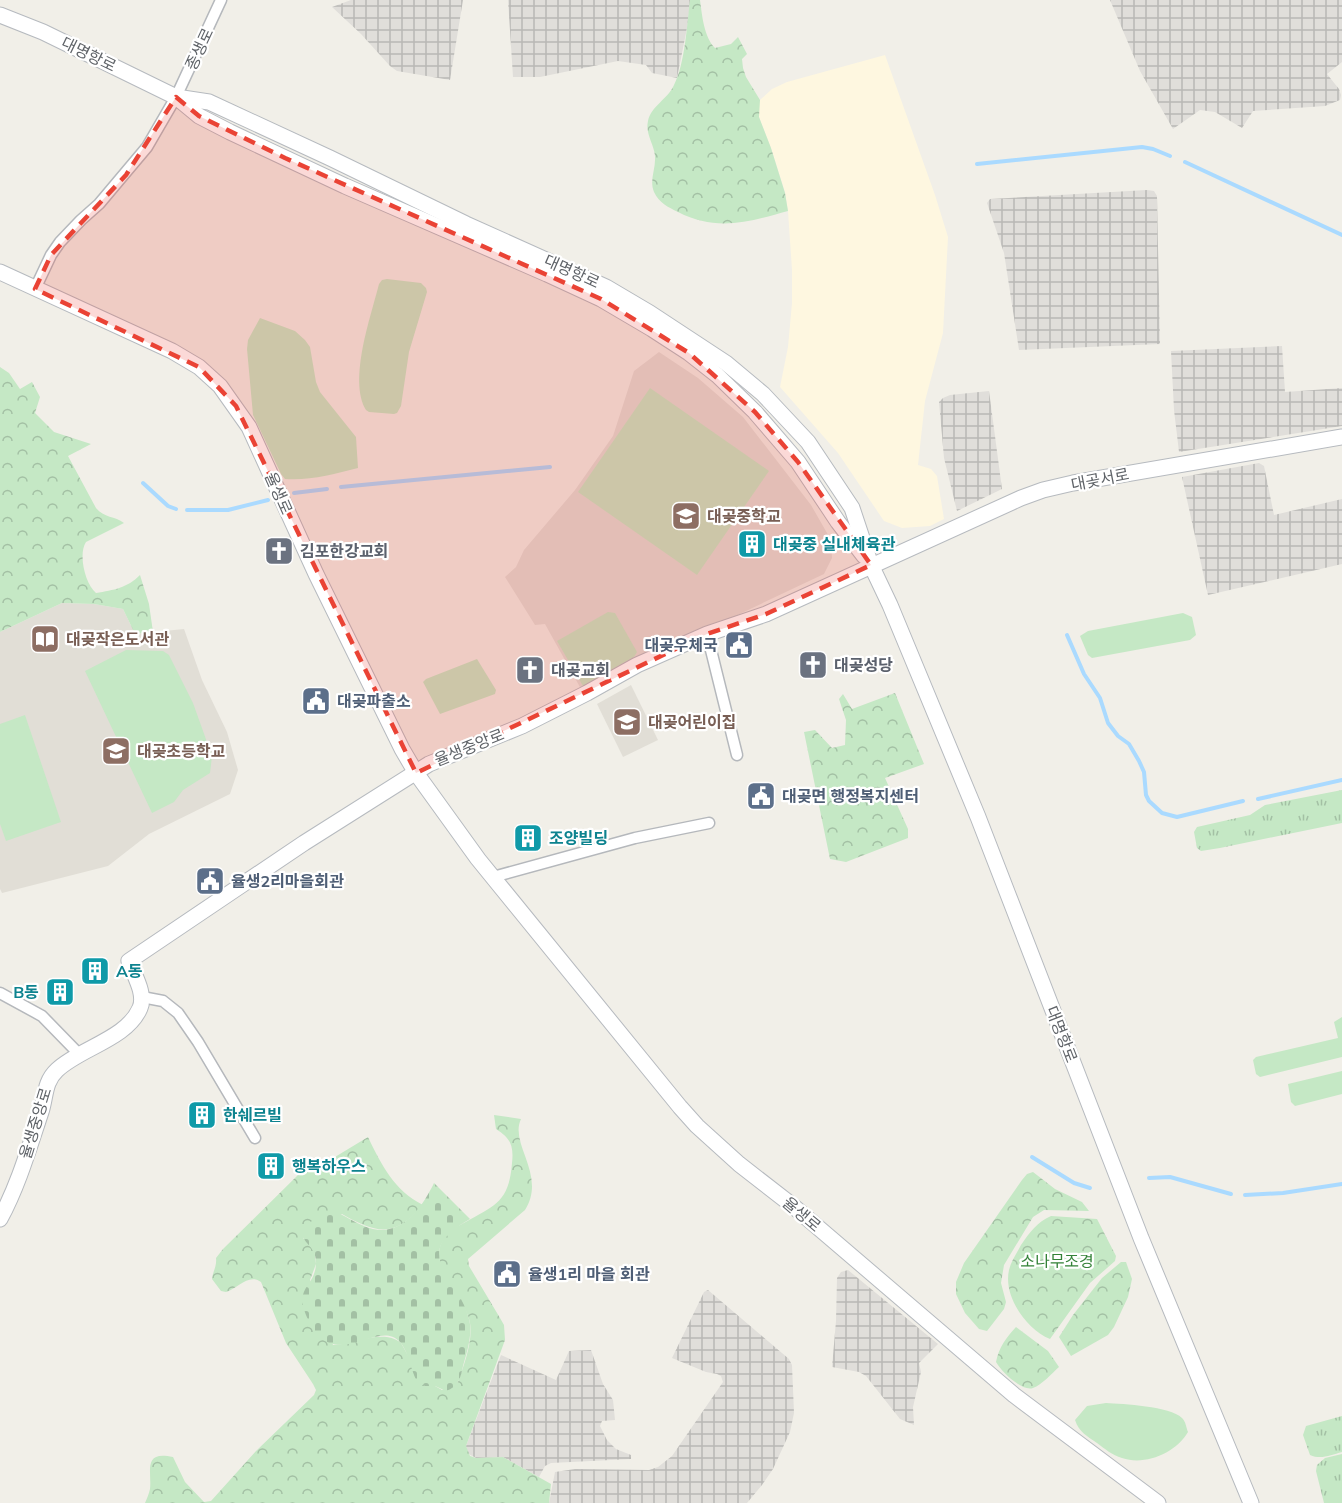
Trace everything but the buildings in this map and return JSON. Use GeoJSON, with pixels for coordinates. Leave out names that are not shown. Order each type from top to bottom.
{"type":"FeatureCollection","features":[{"type":"Feature","properties":{"kind":"street","name":"종생로"},"geometry":{"type":"LineString","coordinates":[[176,97],[221,0]]}},
{"type":"Feature","properties":{"kind":"street","name":"대명항로"},"geometry":{"type":"LineString","coordinates":[[0,15],[43,32],[176,97],[208,102],[218,106],[466,224],[606,287],[726,363],[763,394],[808,442],[852,508],[871,565],[890,605],[978,818],[1141,1238],[1251,1503]]}},
{"type":"Feature","properties":{"kind":"street"},"geometry":{"type":"LineString","coordinates":[[35,289],[51,255],[133,165],[147,147],[176,97]]}},
{"type":"Feature","properties":{"kind":"street","name":"율생로"},"geometry":{"type":"LineString","coordinates":[[0,272],[172,351],[199,366],[220,386],[249,427],[316,574],[402,749],[416,772],[493,877],[697,1126],[1014,1395],[1158,1503]]}},
{"type":"Feature","properties":{"kind":"street","name":"대곶서로"},"geometry":{"type":"LineString","coordinates":[[871,565],[1002,505],[1043,490],[1128,473],[1342,438]]}},
{"type":"Feature","properties":{"kind":"street","name":"율생중앙로"},"geometry":{"type":"LineString","coordinates":[[0,1219],[8,1204],[42,1108],[48,1080],[57,1070],[79,1054],[127,1026],[142,1006],[142,997],[129,961],[304,843],[429,764],[528,723],[637,665],[707,634],[766,614],[871,565]]}},
{"type":"Feature","properties":{"kind":"street"},"geometry":{"type":"LineString","coordinates":[[707,634],[737,755]]}},
{"type":"Feature","properties":{"kind":"street"},"geometry":{"type":"LineString","coordinates":[[493,877],[635,838],[709,823]]}},
{"type":"Feature","properties":{"kind":"street"},"geometry":{"type":"LineString","coordinates":[[0,993],[42,1016],[79,1054]]}},
{"type":"Feature","properties":{"kind":"street"},"geometry":{"type":"LineString","coordinates":[[142,997],[163,1000],[178,1013],[198,1042],[255,1138]]}},
{"type":"Feature","properties":{"kind":"street"},"geometry":{"type":"LineString","coordinates":[[1242,1503],[1244,1484]]}},
{"type":"Feature","properties":{"kind":"highlighted area"},"geometry":{"type":"Polygon","coordinates":[[[176,97],[199,116],[285,158],[601,299],[689,353],[755,412],[798,462],[871,565],[766,614],[707,634],[416,773],[236,406],[199,367],[35,289],[51,255],[126,175],[176,97]]]}},
{"type":"Feature","properties":{"kind":"shaded area"},"geometry":{"type":"Polygon","coordinates":[[[351,0],[463,0],[450,80],[397,71],[390,66],[332,7],[351,0]]]}},
{"type":"Feature","properties":{"kind":"shaded area"},"geometry":{"type":"Polygon","coordinates":[[[508,0],[690,0],[688,23],[677,78],[652,73],[646,65],[618,61],[540,77],[513,77],[508,0]]]}},
{"type":"Feature","properties":{"kind":"shaded area"},"geometry":{"type":"Polygon","coordinates":[[[1110,0],[1342,0],[1342,62],[1327,74],[1339,89],[1340,100],[1325,106],[1253,111],[1242,128],[1215,112],[1200,110],[1173,129],[1140,71],[1110,0]]]}},
{"type":"Feature","properties":{"kind":"shaded area"},"geometry":{"type":"Polygon","coordinates":[[[885,55],[948,237],[943,333],[925,401],[918,465],[931,469],[937,476],[944,519],[930,526],[902,528],[884,521],[838,453],[780,387],[788,347],[792,303],[788,211],[785,192],[759,117],[758,107],[760,100],[772,89],[787,82],[885,55]]]}},
{"type":"Feature","properties":{"kind":"shaded area"},"geometry":{"type":"Polygon","coordinates":[[[1154,191],[1157,196],[1160,344],[1019,350],[1004,253],[987,203],[990,199],[1154,191]]]}},
{"type":"Feature","properties":{"kind":"shaded area"},"geometry":{"type":"Polygon","coordinates":[[[1282,346],[1285,392],[1342,388],[1342,426],[1179,452],[1171,351],[1282,346]]]}},
{"type":"Feature","properties":{"kind":"shaded area","name":"대곶중학교"},"geometry":{"type":"Polygon","coordinates":[[[659,352],[698,378],[743,417],[811,505],[831,540],[832,558],[824,574],[581,689],[545,624],[535,625],[505,577],[516,567],[524,550],[575,490],[613,436],[634,371],[659,352]]]}},
{"type":"Feature","properties":{"kind":"shaded area"},"geometry":{"type":"Polygon","coordinates":[[[989,391],[1002,489],[957,511],[944,458],[939,402],[950,395],[989,391]]]}},
{"type":"Feature","properties":{"kind":"shaded area"},"geometry":{"type":"Polygon","coordinates":[[[1259,463],[1264,466],[1274,515],[1342,499],[1342,564],[1208,595],[1182,477],[1259,463]]]}},
{"type":"Feature","properties":{"kind":"shaded area","name":"대곶초등학교"},"geometry":{"type":"Polygon","coordinates":[[[62,603],[94,604],[123,609],[135,634],[184,629],[202,680],[227,732],[238,770],[230,794],[149,834],[108,866],[2,893],[0,889],[0,632],[62,603]]]}},
{"type":"Feature","properties":{"kind":"shaded area","name":"대곶어린이집"},"geometry":{"type":"Polygon","coordinates":[[[631,685],[658,740],[623,757],[597,704],[631,685]]]}},
{"type":"Feature","properties":{"kind":"shaded area"},"geometry":{"type":"Polygon","coordinates":[[[848,1270],[938,1344],[919,1363],[921,1372],[913,1407],[914,1425],[900,1419],[866,1376],[859,1372],[832,1367],[837,1278],[841,1272],[848,1270]]]}},
{"type":"Feature","properties":{"kind":"shaded area"},"geometry":{"type":"Polygon","coordinates":[[[708,1290],[789,1359],[792,1365],[794,1413],[790,1432],[773,1469],[762,1485],[747,1503],[549,1503],[555,1472],[575,1469],[649,1470],[658,1467],[672,1456],[723,1382],[721,1376],[717,1374],[706,1372],[672,1358],[704,1292],[708,1290]]]}},
{"type":"Feature","properties":{"kind":"shaded area"},"geometry":{"type":"Polygon","coordinates":[[[591,1350],[603,1384],[613,1400],[615,1420],[602,1421],[600,1426],[607,1440],[616,1449],[631,1455],[631,1459],[551,1463],[545,1466],[539,1477],[503,1457],[476,1458],[467,1453],[466,1446],[501,1355],[556,1380],[569,1351],[591,1350]]]}},
{"type":"Feature","properties":{"kind":"green space"},"geometry":{"type":"Polygon","coordinates":[[[690,0],[700,0],[706,32],[715,48],[731,44],[738,37],[747,54],[742,59],[743,68],[760,100],[759,117],[785,193],[788,211],[733,223],[706,222],[667,206],[658,199],[654,192],[652,183],[655,156],[648,121],[652,111],[671,90],[678,76],[685,44],[690,0]]]}},
{"type":"Feature","properties":{"kind":"green space"},"geometry":{"type":"Polygon","coordinates":[[[382,280],[421,283],[427,292],[409,352],[401,406],[394,414],[366,410],[359,382],[360,365],[371,313],[379,284],[382,280]]]}},
{"type":"Feature","properties":{"kind":"green space"},"geometry":{"type":"Polygon","coordinates":[[[260,318],[295,331],[310,347],[320,392],[356,437],[358,468],[303,479],[285,479],[281,474],[253,415],[247,349],[248,340],[260,318]]]}},
{"type":"Feature","properties":{"kind":"green space"},"geometry":{"type":"Polygon","coordinates":[[[0,367],[9,373],[20,389],[32,382],[40,397],[35,413],[54,432],[91,444],[68,456],[96,508],[102,514],[124,523],[86,542],[83,561],[86,576],[96,593],[125,586],[140,575],[149,604],[153,632],[135,634],[123,609],[94,604],[62,603],[0,632],[0,367]]]}},
{"type":"Feature","properties":{"kind":"green space"},"geometry":{"type":"Polygon","coordinates":[[[650,388],[769,471],[697,575],[578,492],[650,388]]]}},
{"type":"Feature","properties":{"kind":"green space"},"geometry":{"type":"Polygon","coordinates":[[[608,612],[615,613],[637,652],[634,657],[583,686],[557,641],[608,612]]]}},
{"type":"Feature","properties":{"kind":"green space"},"geometry":{"type":"Polygon","coordinates":[[[1183,613],[1192,617],[1196,635],[1190,640],[1092,658],[1088,655],[1080,636],[1088,631],[1183,613]]]}},
{"type":"Feature","properties":{"kind":"green space"},"geometry":{"type":"Polygon","coordinates":[[[126,650],[163,651],[169,655],[193,703],[212,756],[210,773],[183,790],[174,802],[152,813],[85,671],[126,650]]]}},
{"type":"Feature","properties":{"kind":"green space"},"geometry":{"type":"Polygon","coordinates":[[[477,659],[496,690],[495,694],[440,714],[423,682],[477,659]]]}},
{"type":"Feature","properties":{"kind":"green space"},"geometry":{"type":"Polygon","coordinates":[[[895,693],[924,764],[885,778],[908,829],[908,838],[846,862],[830,859],[804,732],[815,730],[832,748],[845,745],[846,720],[839,699],[843,694],[852,709],[895,693]]]}},
{"type":"Feature","properties":{"kind":"green space"},"geometry":{"type":"Polygon","coordinates":[[[25,715],[61,822],[6,841],[0,824],[0,724],[25,715]]]}},
{"type":"Feature","properties":{"kind":"green space"},"geometry":{"type":"Polygon","coordinates":[[[1342,790],[1342,823],[1220,848],[1201,851],[1197,848],[1194,832],[1197,827],[1250,815],[1265,805],[1342,790]]]}},
{"type":"Feature","properties":{"kind":"green space"},"geometry":{"type":"Polygon","coordinates":[[[1342,1017],[1342,1057],[1260,1077],[1256,1074],[1253,1060],[1256,1057],[1338,1038],[1334,1022],[1342,1017]]]}},
{"type":"Feature","properties":{"kind":"green space"},"geometry":{"type":"Polygon","coordinates":[[[1342,1071],[1342,1094],[1295,1106],[1291,1102],[1288,1084],[1342,1071]]]}},
{"type":"Feature","properties":{"kind":"green space"},"geometry":{"type":"Polygon","coordinates":[[[494,1115],[521,1119],[520,1139],[530,1172],[531,1197],[525,1210],[468,1259],[469,1266],[504,1325],[505,1340],[466,1446],[470,1456],[476,1458],[503,1457],[551,1484],[549,1503],[145,1503],[150,1489],[151,1464],[157,1457],[163,1456],[173,1457],[185,1482],[204,1502],[211,1501],[256,1451],[314,1395],[316,1390],[286,1343],[261,1282],[252,1279],[226,1292],[221,1291],[212,1279],[216,1258],[300,1173],[330,1160],[368,1137],[384,1167],[397,1185],[423,1205],[413,1216],[394,1228],[376,1229],[342,1214],[303,1238],[311,1244],[315,1254],[316,1264],[310,1280],[333,1345],[377,1337],[394,1339],[401,1343],[425,1386],[435,1386],[442,1390],[458,1382],[469,1345],[470,1323],[463,1305],[440,1264],[439,1254],[441,1244],[449,1232],[490,1208],[503,1196],[507,1187],[512,1163],[512,1147],[508,1139],[496,1129],[494,1115]]]}},
{"type":"Feature","properties":{"kind":"green space","name":"소나무조경"},"geometry":{"type":"Polygon","coordinates":[[[1033,1172],[1055,1189],[1082,1202],[1089,1211],[1044,1210],[1033,1217],[1004,1265],[1001,1283],[1006,1302],[1004,1309],[987,1331],[979,1329],[965,1313],[956,1294],[956,1282],[964,1263],[1022,1180],[1027,1174],[1033,1172]]]}},
{"type":"Feature","properties":{"kind":"green space"},"geometry":{"type":"Polygon","coordinates":[[[434,1183],[470,1219],[451,1232],[442,1244],[439,1255],[442,1266],[463,1304],[470,1325],[469,1343],[460,1378],[453,1387],[446,1391],[418,1383],[402,1345],[389,1336],[378,1336],[341,1345],[328,1342],[317,1333],[306,1315],[302,1298],[315,1272],[316,1258],[301,1232],[312,1221],[335,1212],[376,1230],[398,1226],[415,1212],[434,1183]]]}},
{"type":"Feature","properties":{"kind":"green space","name":"소나무조경"},"geometry":{"type":"Polygon","coordinates":[[[1051,1216],[1097,1219],[1116,1256],[1115,1261],[1090,1283],[1050,1339],[1025,1320],[1013,1301],[1008,1280],[1010,1267],[1021,1245],[1038,1224],[1051,1216]]]}},
{"type":"Feature","properties":{"kind":"green space","name":"소나무조경"},"geometry":{"type":"Polygon","coordinates":[[[1121,1262],[1126,1262],[1132,1279],[1128,1297],[1114,1327],[1108,1335],[1071,1356],[1059,1337],[1102,1278],[1121,1262]]]}},
{"type":"Feature","properties":{"kind":"green space"},"geometry":{"type":"Polygon","coordinates":[[[1016,1327],[1048,1351],[1059,1367],[1033,1388],[1018,1384],[996,1362],[1003,1343],[1016,1327]]]}},
{"type":"Feature","properties":{"kind":"green space"},"geometry":{"type":"Polygon","coordinates":[[[1106,1403],[1146,1406],[1176,1414],[1182,1418],[1188,1432],[1176,1446],[1159,1456],[1140,1460],[1118,1457],[1084,1433],[1075,1420],[1087,1406],[1106,1403]]]}},
{"type":"Feature","properties":{"kind":"green space"},"geometry":{"type":"Polygon","coordinates":[[[1342,1416],[1342,1452],[1322,1457],[1310,1455],[1303,1435],[1306,1426],[1342,1416]]]}},
{"type":"Feature","properties":{"kind":"green space"},"geometry":{"type":"Polygon","coordinates":[[[1342,1454],[1342,1503],[1324,1503],[1316,1471],[1317,1465],[1325,1458],[1342,1454]]]}},
{"type":"Feature","properties":{"kind":"waterway"},"geometry":{"type":"LineString","coordinates":[[977,164],[1142,147],[1170,156]]}},
{"type":"Feature","properties":{"kind":"waterway"},"geometry":{"type":"LineString","coordinates":[[1185,162],[1342,235]]}},
{"type":"Feature","properties":{"kind":"waterway"},"geometry":{"type":"LineString","coordinates":[[341,487],[550,467]]}},
{"type":"Feature","properties":{"kind":"waterway"},"geometry":{"type":"LineString","coordinates":[[143,483],[168,506],[176,509]]}},
{"type":"Feature","properties":{"kind":"waterway"},"geometry":{"type":"LineString","coordinates":[[294,493],[327,489]]}},
{"type":"Feature","properties":{"kind":"waterway"},"geometry":{"type":"LineString","coordinates":[[187,510],[228,510],[268,500]]}},
{"type":"Feature","properties":{"kind":"waterway"},"geometry":{"type":"LineString","coordinates":[[1067,635],[1084,674],[1100,698],[1108,723],[1118,736],[1129,744],[1139,761],[1144,772],[1146,795],[1149,801],[1162,813],[1177,817],[1243,801]]}},
{"type":"Feature","properties":{"kind":"waterway"},"geometry":{"type":"LineString","coordinates":[[1258,799],[1342,780]]}},
{"type":"Feature","properties":{"kind":"waterway"},"geometry":{"type":"LineString","coordinates":[[1032,1157],[1074,1183],[1090,1188]]}},
{"type":"Feature","properties":{"kind":"waterway"},"geometry":{"type":"LineString","coordinates":[[1149,1178],[1170,1177],[1231,1194]]}},
{"type":"Feature","properties":{"kind":"waterway"},"geometry":{"type":"LineString","coordinates":[[1245,1195],[1283,1193],[1342,1184]]}},
{"type":"Feature","properties":{"kind":"place","name":"대곶중학교"},"geometry":{"type":"Point","coordinates":[686,516]}},
{"type":"Feature","properties":{"kind":"place","name":"대곶중 실내체육관"},"geometry":{"type":"Point","coordinates":[752,544]}},
{"type":"Feature","properties":{"kind":"place","name":"김포한강교회"},"geometry":{"type":"Point","coordinates":[279,551]}},
{"type":"Feature","properties":{"kind":"place","name":"대곶작은도서관"},"geometry":{"type":"Point","coordinates":[45,639]}},
{"type":"Feature","properties":{"kind":"place","name":"대곶우체국"},"geometry":{"type":"Point","coordinates":[739,645]}},
{"type":"Feature","properties":{"kind":"place","name":"대곶성당"},"geometry":{"type":"Point","coordinates":[813,665]}},
{"type":"Feature","properties":{"kind":"place","name":"대곶교회"},"geometry":{"type":"Point","coordinates":[530,670]}},
{"type":"Feature","properties":{"kind":"place","name":"대곶파출소"},"geometry":{"type":"Point","coordinates":[316,701]}},
{"type":"Feature","properties":{"kind":"place","name":"대곶어린이집"},"geometry":{"type":"Point","coordinates":[627,722]}},
{"type":"Feature","properties":{"kind":"place","name":"대곶초등학교"},"geometry":{"type":"Point","coordinates":[116,751]}},
{"type":"Feature","properties":{"kind":"place","name":"대곶면 행정복지센터"},"geometry":{"type":"Point","coordinates":[761,796]}},
{"type":"Feature","properties":{"kind":"place","name":"조양빌딩"},"geometry":{"type":"Point","coordinates":[528,838]}},
{"type":"Feature","properties":{"kind":"place","name":"율생2리마을회관"},"geometry":{"type":"Point","coordinates":[210,881]}},
{"type":"Feature","properties":{"kind":"place","name":"A동"},"geometry":{"type":"Point","coordinates":[95,971]}},
{"type":"Feature","properties":{"kind":"place","name":"B동"},"geometry":{"type":"Point","coordinates":[60,992]}},
{"type":"Feature","properties":{"kind":"place","name":"한쉐르빌"},"geometry":{"type":"Point","coordinates":[202,1115]}},
{"type":"Feature","properties":{"kind":"place","name":"행복하우스"},"geometry":{"type":"Point","coordinates":[271,1166]}},
{"type":"Feature","properties":{"kind":"place","name":"율생1리 마을 회관"},"geometry":{"type":"Point","coordinates":[507,1274]}}]}
